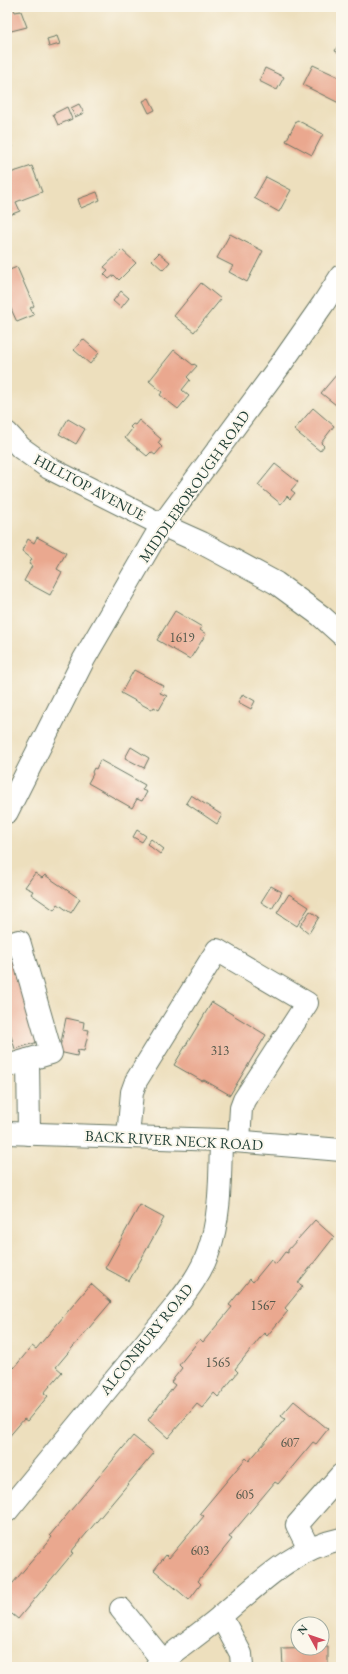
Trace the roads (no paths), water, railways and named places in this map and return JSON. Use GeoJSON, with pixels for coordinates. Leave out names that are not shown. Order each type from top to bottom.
{"type":"FeatureCollection","features":[{"type":"Feature","properties":{"kind":"street","name":"MIDDLEBOROUGH ROAD"},"geometry":{"type":"LineString","coordinates":[[7,812],[84,659],[162,525],[285,358],[341,276]]}},
{"type":"Feature","properties":{"kind":"street","name":"HILLTOP AVENUE"},"geometry":{"type":"LineString","coordinates":[[7,433],[20,448],[49,468],[162,525],[202,543],[276,583],[322,616],[341,634]]}},
{"type":"Feature","properties":{"kind":"street"},"geometry":{"type":"LineString","coordinates":[[7,945],[19,941],[51,1053],[7,1066]]}},
{"type":"Feature","properties":{"kind":"street","name":"ALCONBURY ROAD"},"geometry":{"type":"LineString","coordinates":[[7,1511],[174,1308],[197,1275],[208,1254],[214,1232],[218,1198],[230,1141],[244,1100],[307,1003],[217,950],[136,1081],[132,1092],[128,1137]]}},
{"type":"Feature","properties":{"kind":"street"},"geometry":{"type":"LineString","coordinates":[[28,1060],[29,1134]]}},
{"type":"Feature","properties":{"kind":"street","name":"BACK RIVER NECK ROAD"},"geometry":{"type":"LineString","coordinates":[[7,1133],[230,1141],[341,1150]]}},
{"type":"Feature","properties":{"kind":"street"},"geometry":{"type":"LineString","coordinates":[[309,1549],[297,1525],[341,1475]]}},
{"type":"Feature","properties":{"kind":"street"},"geometry":{"type":"LineString","coordinates":[[121,1609],[159,1664],[221,1616],[267,1576],[309,1549],[341,1539]]}},
{"type":"Feature","properties":{"kind":"street"},"geometry":{"type":"LineString","coordinates":[[221,1616],[241,1654],[242,1667]]}}]}
